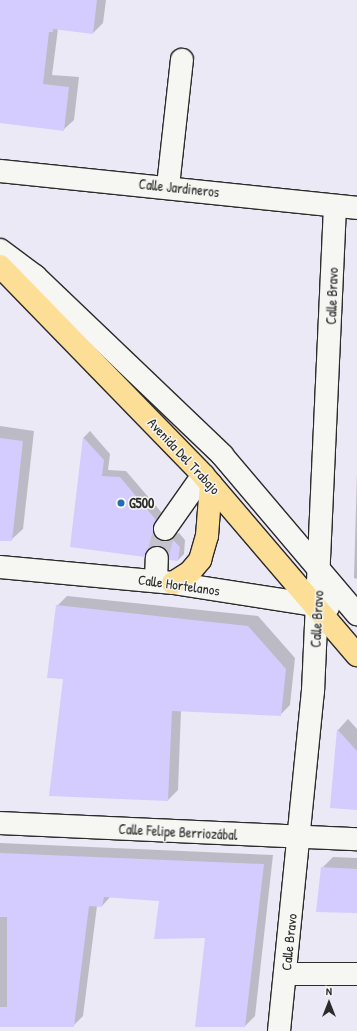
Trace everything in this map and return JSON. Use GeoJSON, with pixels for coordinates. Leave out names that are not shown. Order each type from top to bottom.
{"type":"FeatureCollection","features":[{"type":"Feature","properties":{"kind":"main road","name":"Avenida Del Trabajo"},"geometry":{"type":"LineString","coordinates":[[0,266],[207,480],[357,655]]}},
{"type":"Feature","properties":{"kind":"main road"},"geometry":{"type":"LineString","coordinates":[[165,582],[190,572],[200,560],[207,536],[207,480]]}},
{"type":"Feature","properties":{"kind":"street"},"geometry":{"type":"LineString","coordinates":[[168,186],[182,60]]}},
{"type":"Feature","properties":{"kind":"street","name":"Calle Jardineros"},"geometry":{"type":"LineString","coordinates":[[0,171],[168,186],[357,208]]}},
{"type":"Feature","properties":{"kind":"street","name":"Calle Bravo"},"geometry":{"type":"LineString","coordinates":[[279,1031],[300,838],[313,690],[320,572],[335,206]]}},
{"type":"Feature","properties":{"kind":"street"},"geometry":{"type":"LineString","coordinates":[[0,250],[35,276],[222,455],[320,572],[355,610]]}},
{"type":"Feature","properties":{"kind":"street"},"geometry":{"type":"LineString","coordinates":[[165,529],[207,480]]}},
{"type":"Feature","properties":{"kind":"street"},"geometry":{"type":"LineString","coordinates":[[157,558],[165,582]]}},
{"type":"Feature","properties":{"kind":"street","name":"Calle Hortelanos"},"geometry":{"type":"LineString","coordinates":[[0,567],[165,582],[317,607],[355,610]]}},
{"type":"Feature","properties":{"kind":"street","name":"Calle Felipe Berriozábal"},"geometry":{"type":"LineString","coordinates":[[0,823],[300,838],[357,839]]}},
{"type":"Feature","properties":{"kind":"street"},"geometry":{"type":"LineString","coordinates":[[285,974],[357,974]]}},
{"type":"Feature","properties":{"kind":"building"},"geometry":{"type":"Polygon","coordinates":[[[0,0],[97,0],[93,34],[53,29],[53,32],[49,32],[43,84],[69,87],[64,131],[0,123],[0,0]]]}},
{"type":"Feature","properties":{"kind":"building","name":"G500"},"geometry":{"type":"Polygon","coordinates":[[[83,437],[104,460],[102,476],[120,477],[156,520],[153,528],[158,539],[164,541],[172,539],[180,547],[178,561],[169,560],[168,552],[158,546],[151,547],[145,557],[70,547],[83,437]]]}},
{"type":"Feature","properties":{"kind":"building"},"geometry":{"type":"Polygon","coordinates":[[[0,438],[23,441],[12,541],[0,541],[0,438]]]}},
{"type":"Feature","properties":{"kind":"building"},"geometry":{"type":"Polygon","coordinates":[[[56,605],[248,626],[286,669],[281,716],[172,711],[168,801],[49,796],[63,679],[47,678],[56,605]]]}},
{"type":"Feature","properties":{"kind":"building"},"geometry":{"type":"Polygon","coordinates":[[[337,729],[357,751],[357,810],[330,808],[337,729]]]}},
{"type":"Feature","properties":{"kind":"building"},"geometry":{"type":"Polygon","coordinates":[[[0,853],[264,864],[245,1027],[195,1027],[205,938],[154,939],[159,901],[104,897],[102,907],[89,906],[74,1027],[0,1027],[0,1007],[7,1007],[7,917],[0,917],[0,853]]]}},
{"type":"Feature","properties":{"kind":"building"},"geometry":{"type":"Polygon","coordinates":[[[321,867],[357,869],[357,913],[316,912],[321,867]]]}},
{"type":"Feature","properties":{"kind":"tunnel"},"geometry":{"type":"LineString","coordinates":[[157,558],[165,529]]}},
{"type":"Feature","properties":{"kind":"place","name":"G500"},"geometry":{"type":"Point","coordinates":[121,503]}}]}
